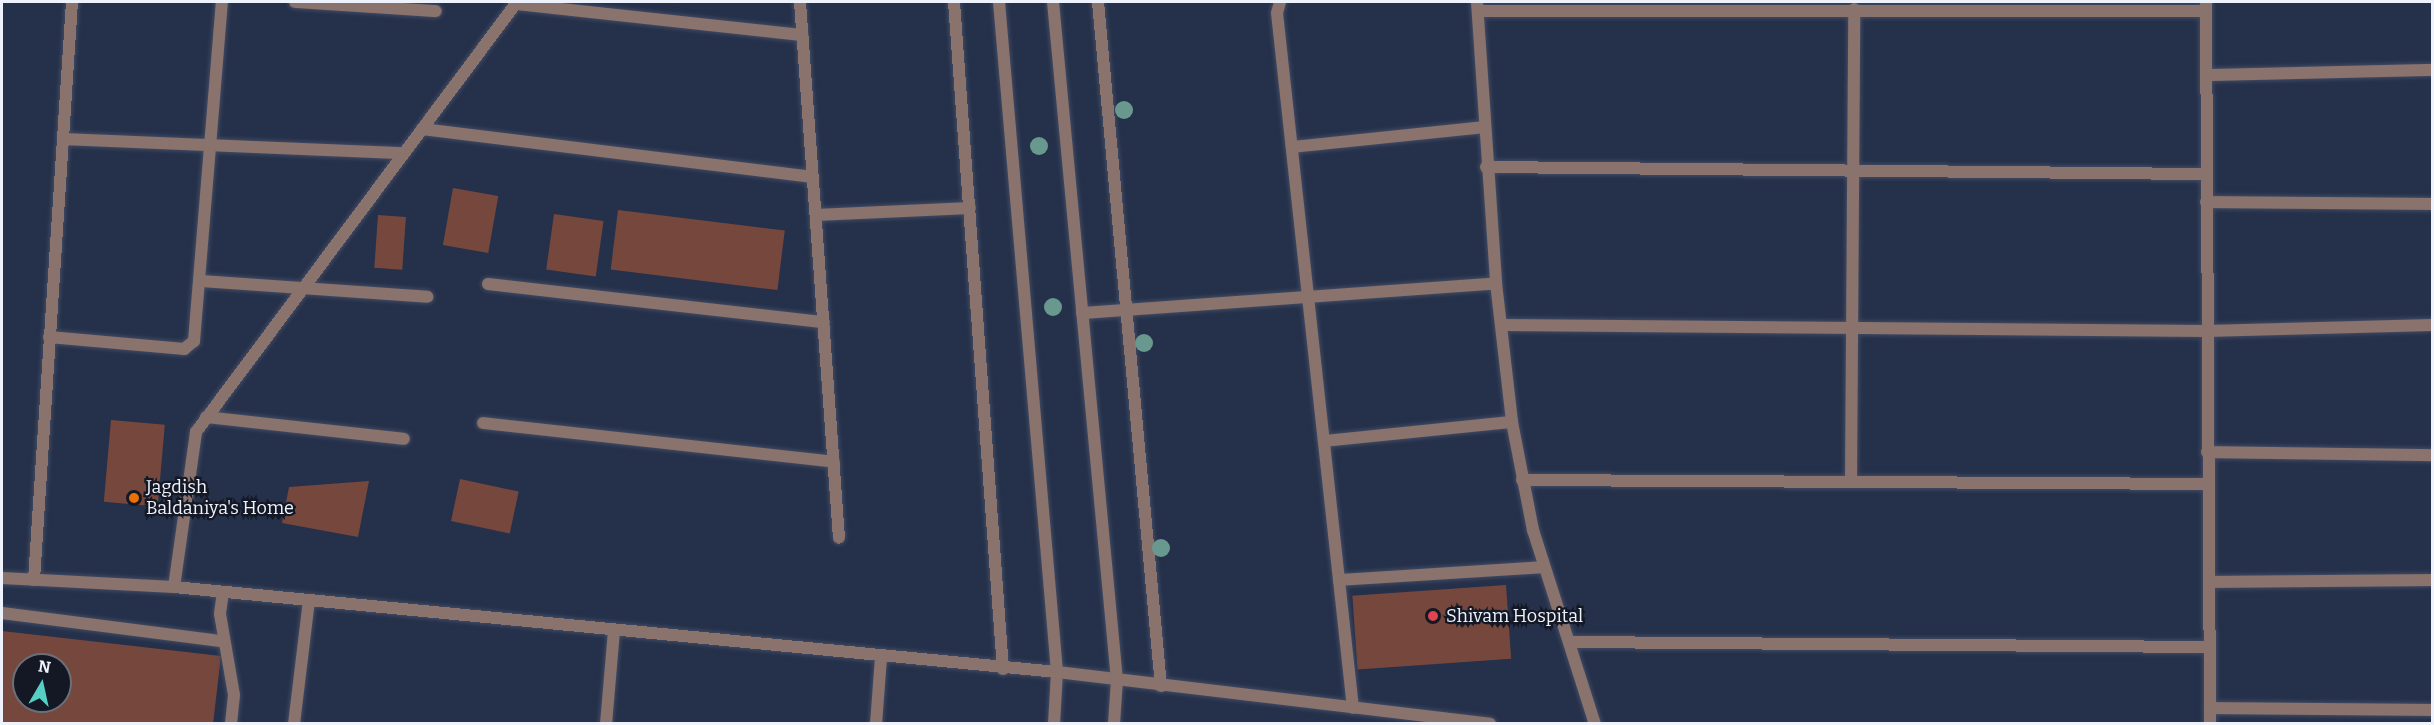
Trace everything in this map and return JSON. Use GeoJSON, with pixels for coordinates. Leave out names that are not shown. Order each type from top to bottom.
{"type":"FeatureCollection","features":[{"type":"Feature","properties":{"kind":"street"},"geometry":{"type":"LineString","coordinates":[[34,580],[72,2]]}},
{"type":"Feature","properties":{"kind":"street"},"geometry":{"type":"LineString","coordinates":[[50,337],[190,348],[194,341],[201,281],[222,2]]}},
{"type":"Feature","properties":{"kind":"street"},"geometry":{"type":"LineString","coordinates":[[295,2],[436,11]]}},
{"type":"Feature","properties":{"kind":"street"},"geometry":{"type":"LineString","coordinates":[[174,587],[192,448],[206,417],[516,2],[802,36]]}},
{"type":"Feature","properties":{"kind":"street"},"geometry":{"type":"LineString","coordinates":[[800,2],[839,537]]}},
{"type":"Feature","properties":{"kind":"street"},"geometry":{"type":"LineString","coordinates":[[954,2],[1004,669]]}},
{"type":"Feature","properties":{"kind":"street"},"geometry":{"type":"LineString","coordinates":[[999,2],[1057,672],[1054,723]]}},
{"type":"Feature","properties":{"kind":"street"},"geometry":{"type":"LineString","coordinates":[[1053,2],[1117,680],[1114,723]]}},
{"type":"Feature","properties":{"kind":"street"},"geometry":{"type":"LineString","coordinates":[[1098,2],[1161,686]]}},
{"type":"Feature","properties":{"kind":"street"},"geometry":{"type":"LineString","coordinates":[[1280,2],[1278,13],[1353,708]]}},
{"type":"Feature","properties":{"kind":"street"},"geometry":{"type":"LineString","coordinates":[[1595,723],[1544,567],[1522,480],[1512,422],[1496,284],[1486,167],[1477,6],[1827,5],[1854,9],[2206,6],[2206,331],[2210,723]]}},
{"type":"Feature","properties":{"kind":"street"},"geometry":{"type":"LineString","coordinates":[[1851,482],[1854,9]]}},
{"type":"Feature","properties":{"kind":"street"},"geometry":{"type":"LineString","coordinates":[[2206,75],[2433,70]]}},
{"type":"Feature","properties":{"kind":"street"},"geometry":{"type":"LineString","coordinates":[[1292,147],[1484,127]]}},
{"type":"Feature","properties":{"kind":"street"},"geometry":{"type":"LineString","coordinates":[[422,129],[813,177]]}},
{"type":"Feature","properties":{"kind":"street"},"geometry":{"type":"LineString","coordinates":[[63,139],[404,153]]}},
{"type":"Feature","properties":{"kind":"street"},"geometry":{"type":"LineString","coordinates":[[1486,167],[2206,174]]}},
{"type":"Feature","properties":{"kind":"street"},"geometry":{"type":"LineString","coordinates":[[2206,202],[2433,204]]}},
{"type":"Feature","properties":{"kind":"street"},"geometry":{"type":"LineString","coordinates":[[816,216],[970,208]]}},
{"type":"Feature","properties":{"kind":"street"},"geometry":{"type":"LineString","coordinates":[[201,281],[427,297]]}},
{"type":"Feature","properties":{"kind":"street"},"geometry":{"type":"LineString","coordinates":[[488,284],[824,322]]}},
{"type":"Feature","properties":{"kind":"street"},"geometry":{"type":"LineString","coordinates":[[1082,313],[1496,284]]}},
{"type":"Feature","properties":{"kind":"street"},"geometry":{"type":"LineString","coordinates":[[1502,325],[2206,331],[2433,325]]}},
{"type":"Feature","properties":{"kind":"street"},"geometry":{"type":"LineString","coordinates":[[206,417],[404,440]]}},
{"type":"Feature","properties":{"kind":"street"},"geometry":{"type":"LineString","coordinates":[[1324,441],[1512,422]]}},
{"type":"Feature","properties":{"kind":"street"},"geometry":{"type":"LineString","coordinates":[[483,423],[834,462]]}},
{"type":"Feature","properties":{"kind":"street"},"geometry":{"type":"LineString","coordinates":[[2207,452],[2433,455]]}},
{"type":"Feature","properties":{"kind":"street"},"geometry":{"type":"LineString","coordinates":[[1522,480],[2208,484]]}},
{"type":"Feature","properties":{"kind":"street"},"geometry":{"type":"LineString","coordinates":[[1339,580],[1544,567]]}},
{"type":"Feature","properties":{"kind":"street"},"geometry":{"type":"LineString","coordinates":[[2,578],[174,587],[1004,669],[1057,672],[1490,723]]}},
{"type":"Feature","properties":{"kind":"street"},"geometry":{"type":"LineString","coordinates":[[2209,582],[2433,580]]}},
{"type":"Feature","properties":{"kind":"street"},"geometry":{"type":"LineString","coordinates":[[223,592],[220,614],[222,640],[234,694],[231,723]]}},
{"type":"Feature","properties":{"kind":"street"},"geometry":{"type":"LineString","coordinates":[[294,723],[309,600]]}},
{"type":"Feature","properties":{"kind":"street"},"geometry":{"type":"LineString","coordinates":[[2,613],[222,640]]}},
{"type":"Feature","properties":{"kind":"street"},"geometry":{"type":"LineString","coordinates":[[606,723],[614,630]]}},
{"type":"Feature","properties":{"kind":"street"},"geometry":{"type":"LineString","coordinates":[[1569,642],[2210,647]]}},
{"type":"Feature","properties":{"kind":"street"},"geometry":{"type":"LineString","coordinates":[[876,723],[881,657]]}},
{"type":"Feature","properties":{"kind":"street"},"geometry":{"type":"LineString","coordinates":[[2210,708],[2433,710]]}},
{"type":"Feature","properties":{"kind":"building"},"geometry":{"type":"Polygon","coordinates":[[[453,188],[498,196],[488,253],[443,245],[453,188]]]}},
{"type":"Feature","properties":{"kind":"building"},"geometry":{"type":"Polygon","coordinates":[[[618,210],[785,230],[777,290],[611,270],[618,210]]]}},
{"type":"Feature","properties":{"kind":"building"},"geometry":{"type":"Polygon","coordinates":[[[554,214],[604,221],[596,276],[546,269],[554,214]]]}},
{"type":"Feature","properties":{"kind":"building"},"geometry":{"type":"Polygon","coordinates":[[[378,215],[406,217],[402,270],[374,268],[378,215]]]}},
{"type":"Feature","properties":{"kind":"building"},"geometry":{"type":"Polygon","coordinates":[[[111,420],[165,425],[158,506],[104,502],[111,420]]]}},
{"type":"Feature","properties":{"kind":"building"},"geometry":{"type":"Polygon","coordinates":[[[460,479],[519,491],[510,534],[451,521],[460,479]]]}},
{"type":"Feature","properties":{"kind":"building"},"geometry":{"type":"Polygon","coordinates":[[[369,481],[358,537],[282,523],[289,487],[369,481]]]}},
{"type":"Feature","properties":{"kind":"building"},"geometry":{"type":"Polygon","coordinates":[[[1506,585],[1511,659],[1358,670],[1352,596],[1506,585]]]}},
{"type":"Feature","properties":{"kind":"building"},"geometry":{"type":"Polygon","coordinates":[[[2,631],[221,656],[213,724],[2,724],[2,631]]]}},
{"type":"Feature","properties":{"kind":"place","name":"Jagdish Baldaniya's Home"},"geometry":{"type":"Point","coordinates":[134,498]}},
{"type":"Feature","properties":{"kind":"place","name":"Shivam Hospital"},"geometry":{"type":"Point","coordinates":[1433,616]}}]}
